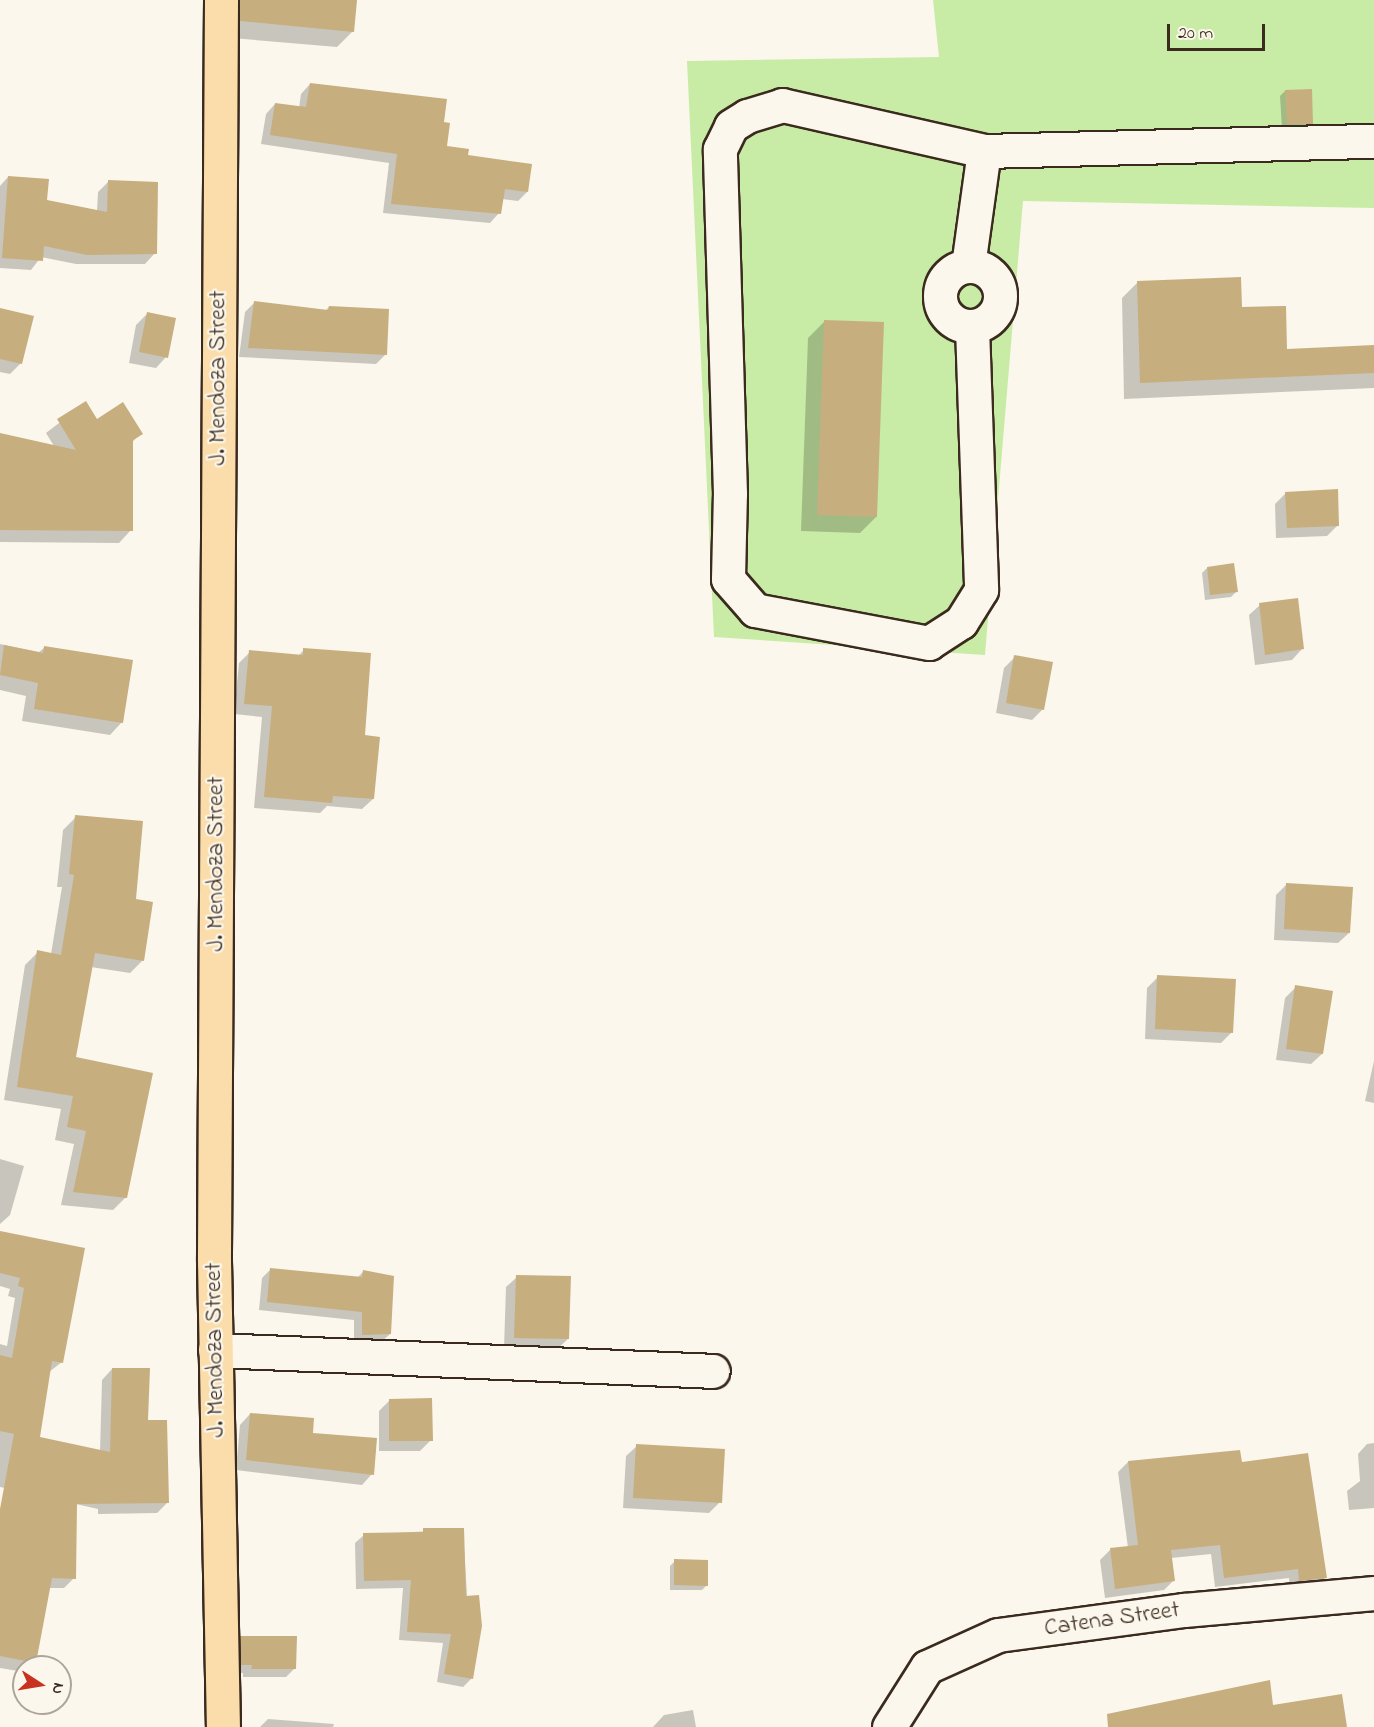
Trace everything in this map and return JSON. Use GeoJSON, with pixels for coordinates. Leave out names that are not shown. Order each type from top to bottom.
{"type":"FeatureCollection","features":[{"type":"Feature","properties":{"kind":"main road","name":"J. Mendoza Street"},"geometry":{"type":"LineString","coordinates":[[221,0],[215,1350],[223,1727]]}},
{"type":"Feature","properties":{"kind":"street"},"geometry":{"type":"LineString","coordinates":[[984,152],[968,266],[951,273],[941,289],[942,308],[954,323],[972,327],[981,590],[961,622],[929,643],[755,610],[728,579],[730,494],[720,149],[731,126],[747,116],[782,105],[984,152],[1374,141]]}},
{"type":"Feature","properties":{"kind":"street"},"geometry":{"type":"LineString","coordinates":[[215,1350],[713,1371]]}},
{"type":"Feature","properties":{"kind":"street","name":"Catena Street"},"geometry":{"type":"LineString","coordinates":[[889,1727],[927,1667],[998,1635],[1184,1610],[1374,1593]]}},
{"type":"Feature","properties":{"kind":"green space"},"geometry":{"type":"Polygon","coordinates":[[[933,0],[1374,0],[1374,208],[1023,201],[985,655],[714,637],[687,61],[939,57],[933,0]]]}},
{"type":"Feature","properties":{"kind":"building"},"geometry":{"type":"Polygon","coordinates":[[[240,0],[357,0],[354,32],[240,21],[240,0]]]}},
{"type":"Feature","properties":{"kind":"building"},"geometry":{"type":"Polygon","coordinates":[[[310,83],[447,99],[444,122],[450,123],[447,146],[469,149],[468,155],[532,164],[528,192],[505,189],[501,214],[391,204],[397,154],[270,135],[275,103],[306,107],[310,83]]]}},
{"type":"Feature","properties":{"kind":"building"},"geometry":{"type":"Polygon","coordinates":[[[1312,89],[1313,124],[1287,124],[1285,90],[1312,89]]]}},
{"type":"Feature","properties":{"kind":"building"},"geometry":{"type":"Polygon","coordinates":[[[8,176],[49,179],[47,200],[107,212],[108,180],[158,182],[157,254],[87,255],[44,246],[43,261],[2,258],[8,176]]]}},
{"type":"Feature","properties":{"kind":"building"},"geometry":{"type":"Polygon","coordinates":[[[1241,277],[1242,307],[1286,306],[1287,349],[1374,345],[1374,373],[1140,383],[1137,281],[1241,277]]]}},
{"type":"Feature","properties":{"kind":"building"},"geometry":{"type":"Polygon","coordinates":[[[254,301],[328,310],[329,306],[389,309],[387,355],[248,348],[254,301]]]}},
{"type":"Feature","properties":{"kind":"building"},"geometry":{"type":"Polygon","coordinates":[[[0,308],[34,316],[22,364],[0,359],[0,308]]]}},
{"type":"Feature","properties":{"kind":"building"},"geometry":{"type":"Polygon","coordinates":[[[147,312],[176,318],[168,358],[139,352],[147,312]]]}},
{"type":"Feature","properties":{"kind":"building"},"geometry":{"type":"Polygon","coordinates":[[[824,320],[884,322],[877,517],[817,515],[824,320]]]}},
{"type":"Feature","properties":{"kind":"building"},"geometry":{"type":"Polygon","coordinates":[[[86,401],[97,419],[123,402],[143,434],[133,440],[133,531],[0,530],[0,433],[76,450],[57,419],[86,401]]]}},
{"type":"Feature","properties":{"kind":"building"},"geometry":{"type":"Polygon","coordinates":[[[1338,489],[1339,526],[1287,528],[1285,492],[1338,489]]]}},
{"type":"Feature","properties":{"kind":"building"},"geometry":{"type":"Polygon","coordinates":[[[1234,563],[1238,592],[1210,595],[1207,567],[1234,563]]]}},
{"type":"Feature","properties":{"kind":"building"},"geometry":{"type":"Polygon","coordinates":[[[1298,598],[1304,649],[1265,655],[1259,603],[1298,598]]]}},
{"type":"Feature","properties":{"kind":"building"},"geometry":{"type":"Polygon","coordinates":[[[4,645],[43,653],[44,646],[133,660],[123,723],[34,709],[38,683],[0,675],[4,645]]]}},
{"type":"Feature","properties":{"kind":"building"},"geometry":{"type":"Polygon","coordinates":[[[303,648],[371,653],[365,735],[380,737],[374,799],[333,796],[332,803],[264,797],[272,706],[244,704],[249,650],[303,655],[303,648]]]}},
{"type":"Feature","properties":{"kind":"building"},"geometry":{"type":"Polygon","coordinates":[[[1014,655],[1053,662],[1044,710],[1006,703],[1014,655]]]}},
{"type":"Feature","properties":{"kind":"building"},"geometry":{"type":"Polygon","coordinates":[[[75,815],[143,821],[136,899],[153,902],[144,961],[95,953],[76,1057],[153,1073],[127,1198],[73,1192],[86,1131],[67,1127],[73,1096],[17,1087],[37,950],[61,955],[74,875],[69,874],[75,815]]]}},
{"type":"Feature","properties":{"kind":"building"},"geometry":{"type":"Polygon","coordinates":[[[1286,883],[1353,887],[1350,933],[1284,929],[1286,883]]]}},
{"type":"Feature","properties":{"kind":"building"},"geometry":{"type":"Polygon","coordinates":[[[1157,975],[1236,979],[1233,1033],[1155,1029],[1157,975]]]}},
{"type":"Feature","properties":{"kind":"building"},"geometry":{"type":"Polygon","coordinates":[[[1295,985],[1333,991],[1323,1054],[1286,1049],[1295,985]]]}},
{"type":"Feature","properties":{"kind":"building"},"geometry":{"type":"Polygon","coordinates":[[[0,1231],[85,1248],[63,1363],[52,1361],[40,1437],[110,1452],[112,1368],[150,1368],[148,1420],[167,1420],[169,1503],[77,1504],[76,1579],[52,1578],[38,1655],[12,1655],[12,1658],[0,1656],[0,1509],[14,1434],[0,1431],[0,1355],[12,1358],[24,1288],[18,1286],[20,1278],[0,1273],[0,1231]]]}},
{"type":"Feature","properties":{"kind":"building"},"geometry":{"type":"Polygon","coordinates":[[[270,1268],[362,1277],[363,1270],[394,1276],[391,1334],[362,1335],[362,1312],[267,1302],[270,1268]]]}},
{"type":"Feature","properties":{"kind":"building"},"geometry":{"type":"Polygon","coordinates":[[[516,1275],[571,1276],[569,1339],[514,1338],[516,1275]]]}},
{"type":"Feature","properties":{"kind":"building"},"geometry":{"type":"Polygon","coordinates":[[[432,1398],[433,1441],[389,1441],[389,1399],[432,1398]]]}},
{"type":"Feature","properties":{"kind":"building"},"geometry":{"type":"Polygon","coordinates":[[[250,1413],[314,1418],[313,1433],[377,1438],[374,1475],[246,1460],[250,1413]]]}},
{"type":"Feature","properties":{"kind":"building"},"geometry":{"type":"Polygon","coordinates":[[[636,1444],[725,1449],[722,1503],[633,1498],[636,1444]]]}},
{"type":"Feature","properties":{"kind":"building"},"geometry":{"type":"Polygon","coordinates":[[[1240,1450],[1242,1462],[1308,1453],[1327,1578],[1299,1581],[1298,1569],[1224,1578],[1220,1545],[1171,1550],[1175,1581],[1115,1589],[1110,1548],[1138,1545],[1128,1461],[1240,1450]]]}},
{"type":"Feature","properties":{"kind":"building"},"geometry":{"type":"Polygon","coordinates":[[[423,1528],[464,1528],[466,1596],[479,1595],[482,1626],[473,1679],[444,1674],[451,1634],[407,1632],[411,1580],[364,1581],[363,1533],[423,1532],[423,1528]]]}},
{"type":"Feature","properties":{"kind":"building"},"geometry":{"type":"Polygon","coordinates":[[[674,1559],[708,1560],[708,1586],[674,1585],[674,1559]]]}},
{"type":"Feature","properties":{"kind":"building"},"geometry":{"type":"Polygon","coordinates":[[[240,1636],[297,1636],[296,1669],[251,1669],[252,1665],[241,1665],[240,1636]]]}},
{"type":"Feature","properties":{"kind":"building"},"geometry":{"type":"Polygon","coordinates":[[[1270,1680],[1273,1705],[1342,1694],[1347,1727],[1108,1727],[1107,1714],[1270,1680]]]}}]}
